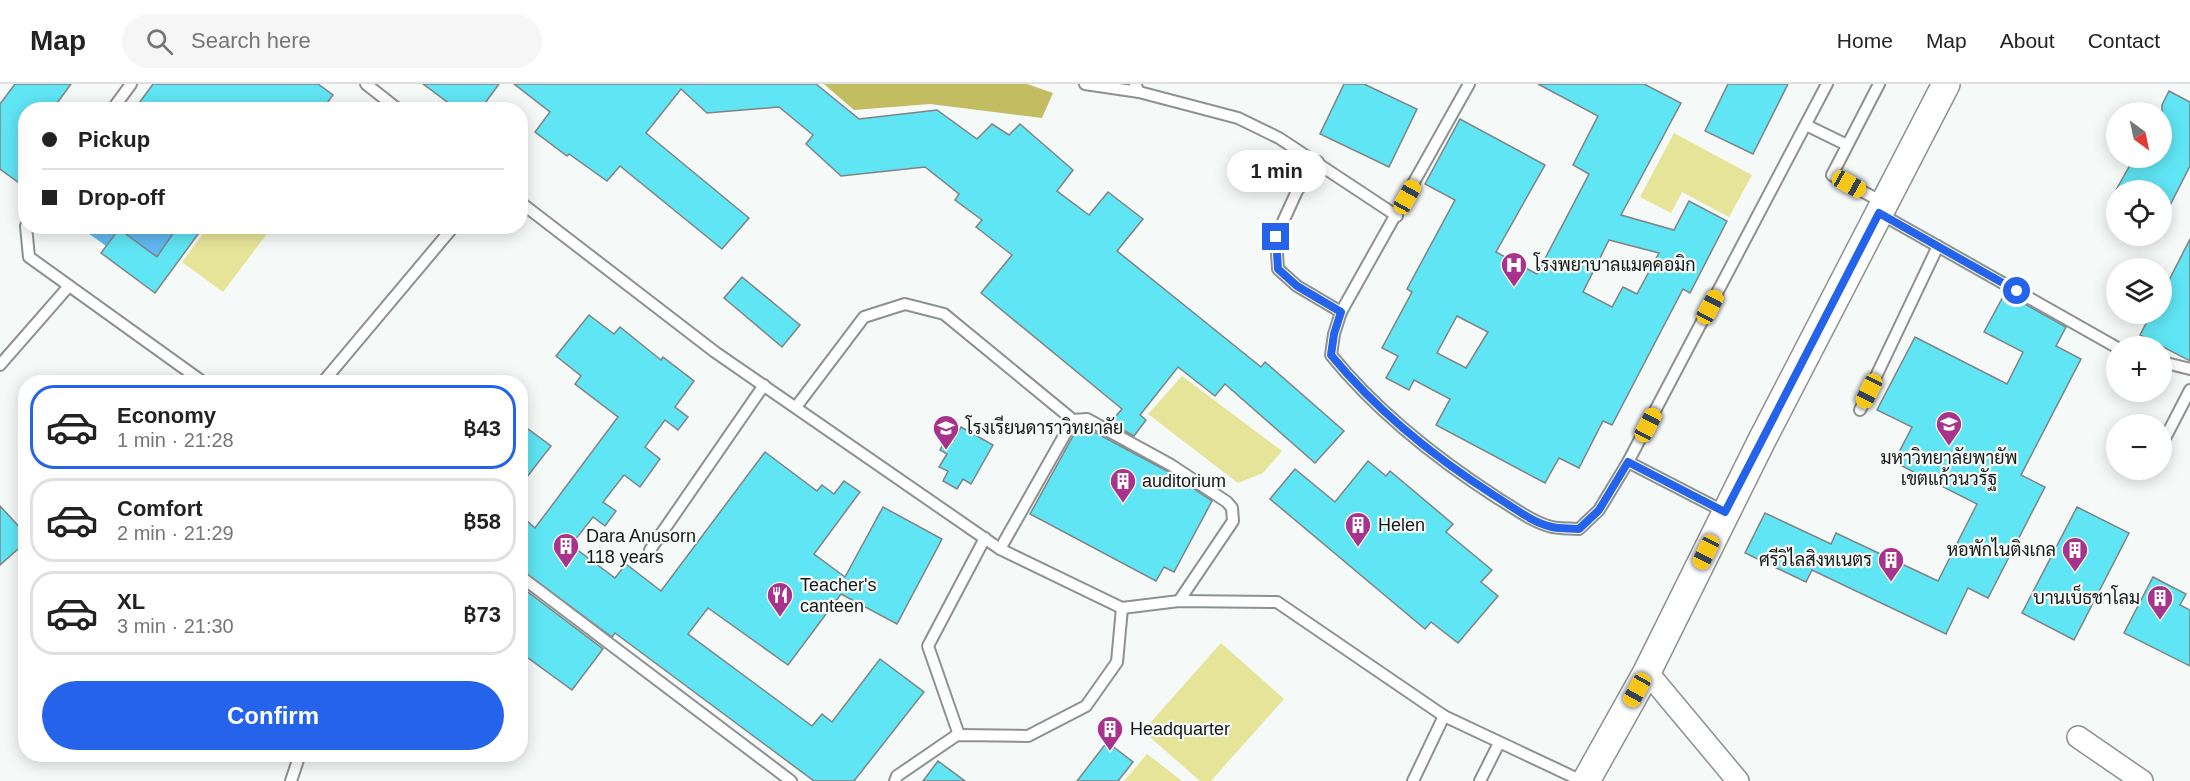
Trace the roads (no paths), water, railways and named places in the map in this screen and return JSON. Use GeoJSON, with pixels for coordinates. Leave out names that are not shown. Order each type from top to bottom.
{"type":"FeatureCollection","features":[{"type":"Feature","properties":{"kind":"street"},"geometry":{"type":"LineString","coordinates":[[1584,781],[1647,672],[1725,512],[1946,84]]}},
{"type":"Feature","properties":{"kind":"street"},"geometry":{"type":"LineString","coordinates":[[1647,672],[1738,781]]}},
{"type":"Feature","properties":{"kind":"street"},"geometry":{"type":"LineString","coordinates":[[2078,736],[2142,781]]}},
{"type":"Feature","properties":{"kind":"lane"},"geometry":{"type":"LineString","coordinates":[[118,102],[131,84]]}},
{"type":"Feature","properties":{"kind":"lane"},"geometry":{"type":"LineString","coordinates":[[366,84],[389,102]]}},
{"type":"Feature","properties":{"kind":"lane"},"geometry":{"type":"LineString","coordinates":[[1085,84],[1137,88],[1238,118],[1279,138],[1318,162],[1396,216]]}},
{"type":"Feature","properties":{"kind":"lane"},"geometry":{"type":"LineString","coordinates":[[1469,84],[1341,312],[1334,334],[1331,355],[1354,383],[1388,416],[1459,473],[1533,520],[1553,528],[1579,529],[1599,510],[1628,462],[1827,84]]}},
{"type":"Feature","properties":{"kind":"lane"},"geometry":{"type":"LineString","coordinates":[[1879,84],[1832,175],[1938,246],[2106,341]]}},
{"type":"Feature","properties":{"kind":"lane"},"geometry":{"type":"LineString","coordinates":[[1806,125],[1847,146]]}},
{"type":"Feature","properties":{"kind":"lane"},"geometry":{"type":"LineString","coordinates":[[1318,162],[1297,191],[1276,237],[1278,269],[1297,286],[1341,312]]}},
{"type":"Feature","properties":{"kind":"lane"},"geometry":{"type":"LineString","coordinates":[[528,208],[716,351],[1000,549],[1122,608],[1179,601],[1277,602],[1444,716],[1584,781]]}},
{"type":"Feature","properties":{"kind":"lane"},"geometry":{"type":"LineString","coordinates":[[528,214],[536,214]]}},
{"type":"Feature","properties":{"kind":"lane"},"geometry":{"type":"LineString","coordinates":[[27,234],[29,257],[193,375]]}},
{"type":"Feature","properties":{"kind":"lane"},"geometry":{"type":"LineString","coordinates":[[329,375],[447,234]]}},
{"type":"Feature","properties":{"kind":"lane"},"geometry":{"type":"LineString","coordinates":[[1860,410],[1938,246]]}},
{"type":"Feature","properties":{"kind":"lane"},"geometry":{"type":"LineString","coordinates":[[0,364],[69,286]]}},
{"type":"Feature","properties":{"kind":"lane"},"geometry":{"type":"LineString","coordinates":[[796,407],[864,317],[904,304],[944,314],[1073,420],[1087,419],[1170,465],[1227,502],[1232,508],[1233,522],[1179,601]]}},
{"type":"Feature","properties":{"kind":"lane"},"geometry":{"type":"LineString","coordinates":[[2172,364],[2190,369]]}},
{"type":"Feature","properties":{"kind":"lane"},"geometry":{"type":"LineString","coordinates":[[650,550],[764,385]]}},
{"type":"Feature","properties":{"kind":"lane"},"geometry":{"type":"LineString","coordinates":[[2172,425],[2190,390]]}},
{"type":"Feature","properties":{"kind":"lane"},"geometry":{"type":"LineString","coordinates":[[1000,549],[1073,420]]}},
{"type":"Feature","properties":{"kind":"lane"},"geometry":{"type":"LineString","coordinates":[[1628,462],[1725,512]]}},
{"type":"Feature","properties":{"kind":"lane"},"geometry":{"type":"LineString","coordinates":[[958,735],[928,646],[985,538]]}},
{"type":"Feature","properties":{"kind":"lane"},"geometry":{"type":"LineString","coordinates":[[528,582],[791,781]]}},
{"type":"Feature","properties":{"kind":"lane"},"geometry":{"type":"LineString","coordinates":[[895,781],[897,776],[958,735],[1028,736],[1086,706],[1117,662],[1122,608]]}},
{"type":"Feature","properties":{"kind":"lane"},"geometry":{"type":"LineString","coordinates":[[1413,781],[1444,716]]}},
{"type":"Feature","properties":{"kind":"lane"},"geometry":{"type":"LineString","coordinates":[[1480,781],[1499,743]]}},
{"type":"Feature","properties":{"kind":"lane"},"geometry":{"type":"LineString","coordinates":[[291,781],[297,762]]}},
{"type":"Feature","properties":{"kind":"water"},"geometry":{"type":"Polygon","coordinates":[[[89,234],[115,234],[106,246],[89,234]]]}},
{"type":"Feature","properties":{"kind":"water"},"geometry":{"type":"Polygon","coordinates":[[[126,234],[173,234],[157,257],[126,234]]]}},
{"type":"Feature","properties":{"kind":"place","name":"โรงพยาบาลแมคคอมิก"},"geometry":{"type":"Point","coordinates":[1514,288]}},
{"type":"Feature","properties":{"kind":"place","name":"มหาวิทยาลัยพายัพ เขตแก้วนวรัฐ"},"geometry":{"type":"Point","coordinates":[1949,447]}},
{"type":"Feature","properties":{"kind":"place","name":"โรงเรียนดาราวิทยาลัย"},"geometry":{"type":"Point","coordinates":[946,451]}},
{"type":"Feature","properties":{"kind":"place","name":"auditorium"},"geometry":{"type":"Point","coordinates":[1123,504]}},
{"type":"Feature","properties":{"kind":"place","name":"Helen"},"geometry":{"type":"Point","coordinates":[1358,548]}},
{"type":"Feature","properties":{"kind":"place","name":"Dara Anusorn 118 years"},"geometry":{"type":"Point","coordinates":[566,569]}},
{"type":"Feature","properties":{"kind":"place","name":"หอพักไนติงเกล"},"geometry":{"type":"Point","coordinates":[2075,573]}},
{"type":"Feature","properties":{"kind":"place","name":"ศรีวิไลสิงหเนตร"},"geometry":{"type":"Point","coordinates":[1891,583]}},
{"type":"Feature","properties":{"kind":"place","name":"Teacher's canteen"},"geometry":{"type":"Point","coordinates":[780,618]}},
{"type":"Feature","properties":{"kind":"place","name":"บานเบ็ธชาโลม"},"geometry":{"type":"Point","coordinates":[2160,621]}},
{"type":"Feature","properties":{"kind":"place","name":"Headquarter"},"geometry":{"type":"Point","coordinates":[1110,752]}}]}
